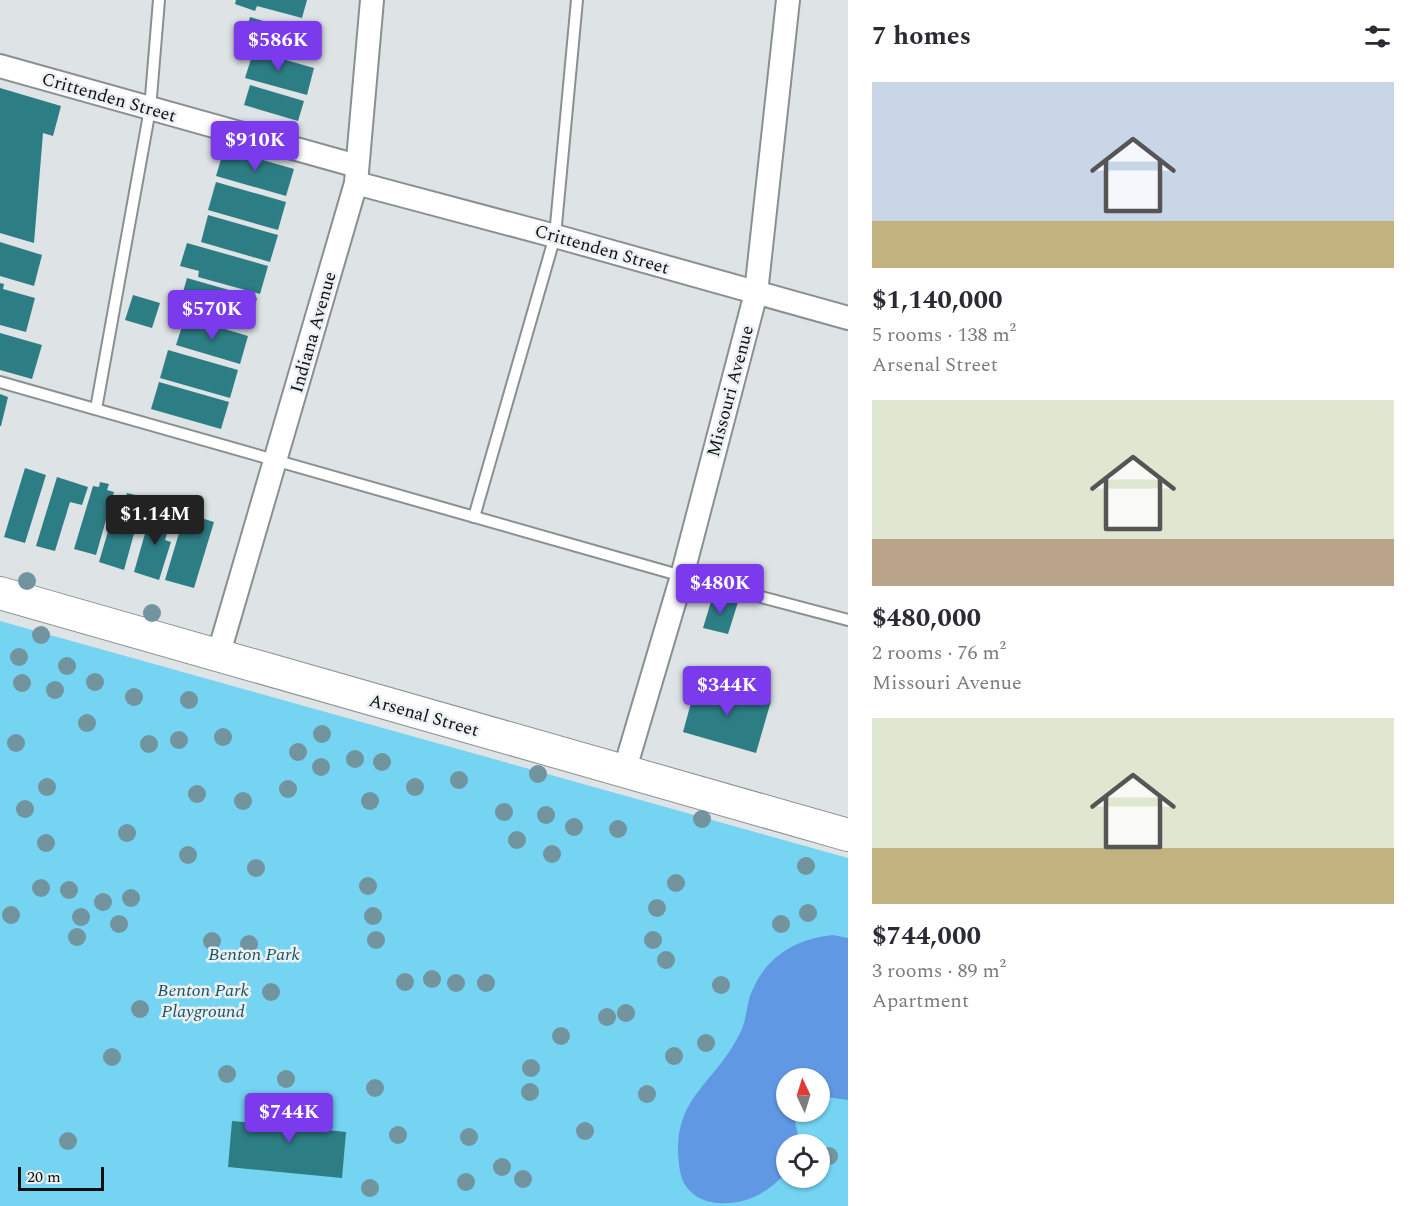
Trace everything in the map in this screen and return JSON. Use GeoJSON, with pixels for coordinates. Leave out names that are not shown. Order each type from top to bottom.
{"type":"FeatureCollection","features":[{"type":"Feature","properties":{"kind":"main road","name":"Arsenal Street"},"geometry":{"type":"LineString","coordinates":[[0,593],[848,835]]}},
{"type":"Feature","properties":{"kind":"street","name":"Indiana Avenue"},"geometry":{"type":"LineString","coordinates":[[218,656],[277,459],[356,175],[372,0]]}},
{"type":"Feature","properties":{"kind":"street","name":"Missouri Avenue"},"geometry":{"type":"LineString","coordinates":[[624,772],[682,576],[756,293],[788,0]]}},
{"type":"Feature","properties":{"kind":"street","name":"Crittenden Street"},"geometry":{"type":"LineString","coordinates":[[0,66],[150,109],[555,236],[848,318]]}},
{"type":"Feature","properties":{"kind":"lane"},"geometry":{"type":"LineString","coordinates":[[96,409],[150,109],[159,0]]}},
{"type":"Feature","properties":{"kind":"lane"},"geometry":{"type":"LineString","coordinates":[[474,517],[555,236],[577,0]]}},
{"type":"Feature","properties":{"kind":"lane"},"geometry":{"type":"LineString","coordinates":[[0,382],[682,576],[848,620]]}},
{"type":"Feature","properties":{"kind":"green space","name":"Benton Park"},"geometry":{"type":"Polygon","coordinates":[[[0,621],[848,858],[848,1206],[0,1206],[0,621]]]}},
{"type":"Feature","properties":{"kind":"shaded area"},"geometry":{"type":"Polygon","coordinates":[[[833,935],[848,938],[848,1100],[830,1098],[830,1068],[776,1068],[776,1122],[795,1122],[798,1134],[776,1134],[776,1182],[764,1192],[747,1200],[718,1203],[704,1200],[688,1189],[680,1171],[678,1147],[680,1127],[687,1110],[695,1096],[729,1053],[739,1035],[745,1021],[750,996],[763,971],[772,961],[793,946],[833,935]]]}},
{"type":"Feature","properties":{"kind":"building"},"geometry":{"type":"Polygon","coordinates":[[[236,0],[307,0],[302,18],[257,6],[255,11],[235,4],[236,0]]]}},
{"type":"Feature","properties":{"kind":"building"},"geometry":{"type":"Polygon","coordinates":[[[250,17],[316,36],[309,59],[256,44],[258,35],[246,31],[250,17]]]}},
{"type":"Feature","properties":{"kind":"building"},"geometry":{"type":"Polygon","coordinates":[[[243,48],[314,68],[307,95],[245,78],[251,59],[241,56],[243,48]]]}},
{"type":"Feature","properties":{"kind":"building"},"geometry":{"type":"Polygon","coordinates":[[[250,85],[304,101],[298,121],[244,105],[250,85]]]}},
{"type":"Feature","properties":{"kind":"building"},"geometry":{"type":"Polygon","coordinates":[[[0,88],[61,106],[53,136],[43,133],[34,243],[0,233],[0,88]]]}},
{"type":"Feature","properties":{"kind":"building"},"geometry":{"type":"Polygon","coordinates":[[[224,149],[294,169],[286,196],[216,176],[224,149]]]}},
{"type":"Feature","properties":{"kind":"building"},"geometry":{"type":"Polygon","coordinates":[[[216,182],[286,202],[278,230],[208,210],[216,182]]]}},
{"type":"Feature","properties":{"kind":"building"},"geometry":{"type":"Polygon","coordinates":[[[208,215],[278,235],[270,262],[201,242],[208,215]]]}},
{"type":"Feature","properties":{"kind":"building"},"geometry":{"type":"Polygon","coordinates":[[[0,242],[42,255],[34,286],[0,276],[0,242]]]}},
{"type":"Feature","properties":{"kind":"building"},"geometry":{"type":"Polygon","coordinates":[[[187,243],[268,266],[260,294],[198,277],[199,271],[180,266],[187,243]]]}},
{"type":"Feature","properties":{"kind":"building"},"geometry":{"type":"Polygon","coordinates":[[[187,278],[257,298],[250,325],[179,306],[187,278]]]}},
{"type":"Feature","properties":{"kind":"building"},"geometry":{"type":"Polygon","coordinates":[[[0,283],[4,284],[3,289],[35,298],[26,332],[0,325],[0,283]]]}},
{"type":"Feature","properties":{"kind":"building"},"geometry":{"type":"Polygon","coordinates":[[[133,295],[160,303],[152,328],[125,320],[133,295]]]}},
{"type":"Feature","properties":{"kind":"building"},"geometry":{"type":"Polygon","coordinates":[[[185,317],[248,336],[240,364],[176,345],[185,317]]]}},
{"type":"Feature","properties":{"kind":"building"},"geometry":{"type":"Polygon","coordinates":[[[0,333],[42,345],[32,379],[0,370],[0,333]]]}},
{"type":"Feature","properties":{"kind":"building"},"geometry":{"type":"Polygon","coordinates":[[[168,350],[238,370],[230,398],[160,378],[168,350]]]}},
{"type":"Feature","properties":{"kind":"building"},"geometry":{"type":"Polygon","coordinates":[[[159,382],[229,402],[221,429],[151,409],[159,382]]]}},
{"type":"Feature","properties":{"kind":"building"},"geometry":{"type":"Polygon","coordinates":[[[0,394],[8,397],[1,426],[0,426],[0,394]]]}},
{"type":"Feature","properties":{"kind":"building"},"geometry":{"type":"Polygon","coordinates":[[[25,468],[46,475],[25,543],[4,537],[25,468]]]}},
{"type":"Feature","properties":{"kind":"building"},"geometry":{"type":"Polygon","coordinates":[[[57,477],[88,487],[82,505],[70,502],[55,551],[36,546],[57,477]]]}},
{"type":"Feature","properties":{"kind":"building"},"geometry":{"type":"Polygon","coordinates":[[[100,482],[109,484],[107,490],[114,492],[96,555],[74,549],[93,486],[99,487],[100,482]]]}},
{"type":"Feature","properties":{"kind":"building"},"geometry":{"type":"Polygon","coordinates":[[[127,493],[144,497],[141,508],[147,509],[141,531],[135,530],[124,570],[99,562],[117,501],[124,503],[127,493]]]}},
{"type":"Feature","properties":{"kind":"building"},"geometry":{"type":"Polygon","coordinates":[[[152,509],[173,514],[165,540],[171,542],[159,580],[134,572],[152,509]]]}},
{"type":"Feature","properties":{"kind":"building"},"geometry":{"type":"Polygon","coordinates":[[[185,513],[214,522],[194,588],[165,580],[185,513]]]}},
{"type":"Feature","properties":{"kind":"building"},"geometry":{"type":"Polygon","coordinates":[[[713,595],[738,602],[728,634],[703,628],[713,595]]]}},
{"type":"Feature","properties":{"kind":"building"},"geometry":{"type":"Polygon","coordinates":[[[697,681],[771,701],[756,753],[683,732],[697,681]]]}},
{"type":"Feature","properties":{"kind":"building"},"geometry":{"type":"Polygon","coordinates":[[[280,1103],[321,1107],[319,1129],[346,1132],[342,1178],[228,1167],[232,1121],[278,1125],[280,1103]]]}},
{"type":"Feature","properties":{"kind":"park label","name":"Benton Park Playground"},"geometry":{"type":"Point","coordinates":[203,1000]}}]}
